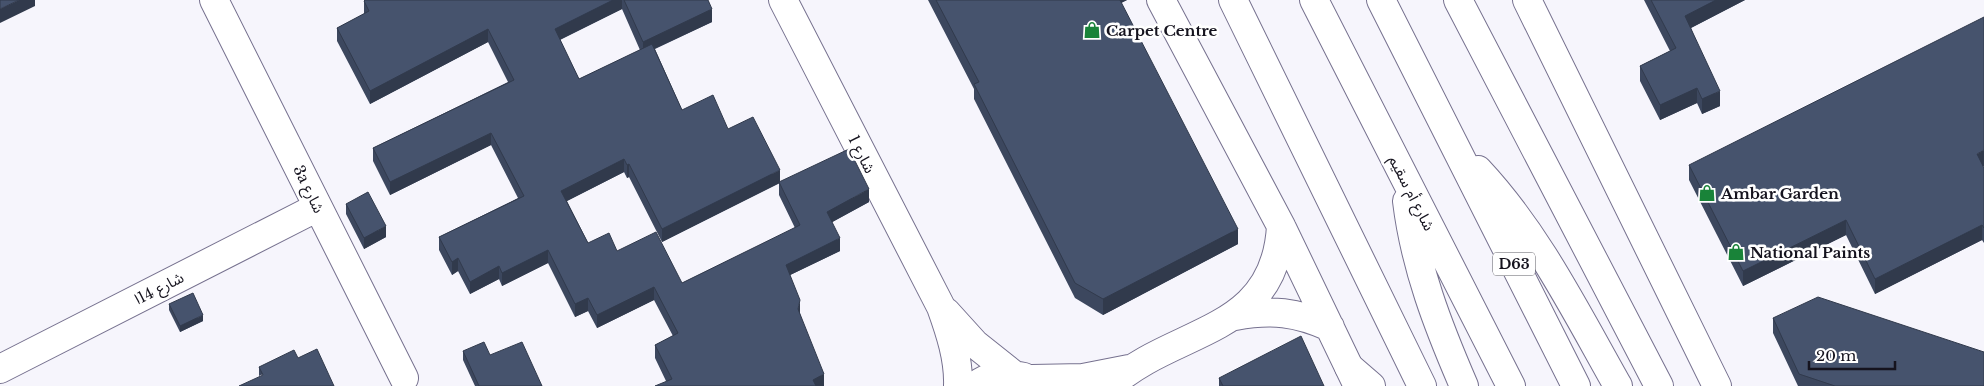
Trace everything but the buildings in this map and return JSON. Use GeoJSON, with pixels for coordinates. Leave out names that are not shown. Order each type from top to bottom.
{"type":"FeatureCollection","features":[{"type":"Feature","properties":{"kind":"street","name":"3a شارع"},"geometry":{"type":"LineString","coordinates":[[214,0],[404,378]]}},
{"type":"Feature","properties":{"kind":"street","name":"شارع 1"},"geometry":{"type":"LineString","coordinates":[[783,0],[941,307],[955,355],[958,386]]}},
{"type":"Feature","properties":{"kind":"street"},"geometry":{"type":"LineString","coordinates":[[1161,0],[1281,226],[1354,377],[1371,386]]}},
{"type":"Feature","properties":{"kind":"street"},"geometry":{"type":"LineString","coordinates":[[1233,0],[1422,386]]}},
{"type":"Feature","properties":{"kind":"street","name":"شارع أم سقيم"},"geometry":{"type":"LineString","coordinates":[[1314,0],[1511,386]]}},
{"type":"Feature","properties":{"kind":"street","name":"D63"},"geometry":{"type":"LineString","coordinates":[[1381,0],[1576,386]]}},
{"type":"Feature","properties":{"kind":"street"},"geometry":{"type":"LineString","coordinates":[[1458,0],[1659,386]]}},
{"type":"Feature","properties":{"kind":"street"},"geometry":{"type":"LineString","coordinates":[[1527,0],[1717,386]]}},
{"type":"Feature","properties":{"kind":"street"},"geometry":{"type":"LineString","coordinates":[[1452,142],[1513,212],[1540,250],[1618,386]]}},
{"type":"Feature","properties":{"kind":"street"},"geometry":{"type":"LineString","coordinates":[[1405,180],[1409,213],[1422,279],[1444,342],[1464,386]]}},
{"type":"Feature","properties":{"kind":"street","name":"شارع 14ا"},"geometry":{"type":"LineString","coordinates":[[0,369],[318,207]]}},
{"type":"Feature","properties":{"kind":"street"},"geometry":{"type":"LineString","coordinates":[[1110,386],[1133,368],[1235,316],[1250,303],[1262,288],[1272,270],[1277,256],[1281,226]]}},
{"type":"Feature","properties":{"kind":"street","name":"شارع 1"},"geometry":{"type":"LineString","coordinates":[[941,307],[975,344],[1030,380]]}},
{"type":"Feature","properties":{"kind":"street"},"geometry":{"type":"LineString","coordinates":[[1235,316],[1254,312],[1274,311],[1312,319],[1330,327]]}},
{"type":"Feature","properties":{"kind":"street"},"geometry":{"type":"LineString","coordinates":[[975,386],[982,381],[997,376],[1030,380],[1083,378],[1133,368]]}},
{"type":"Feature","properties":{"kind":"place","name":"Carpet Centre"},"geometry":{"type":"Point","coordinates":[1092,30]}},
{"type":"Feature","properties":{"kind":"place","name":"Ambar Garden"},"geometry":{"type":"Point","coordinates":[1707,193]}},
{"type":"Feature","properties":{"kind":"place","name":"National Paints"},"geometry":{"type":"Point","coordinates":[1736,252]}}]}
